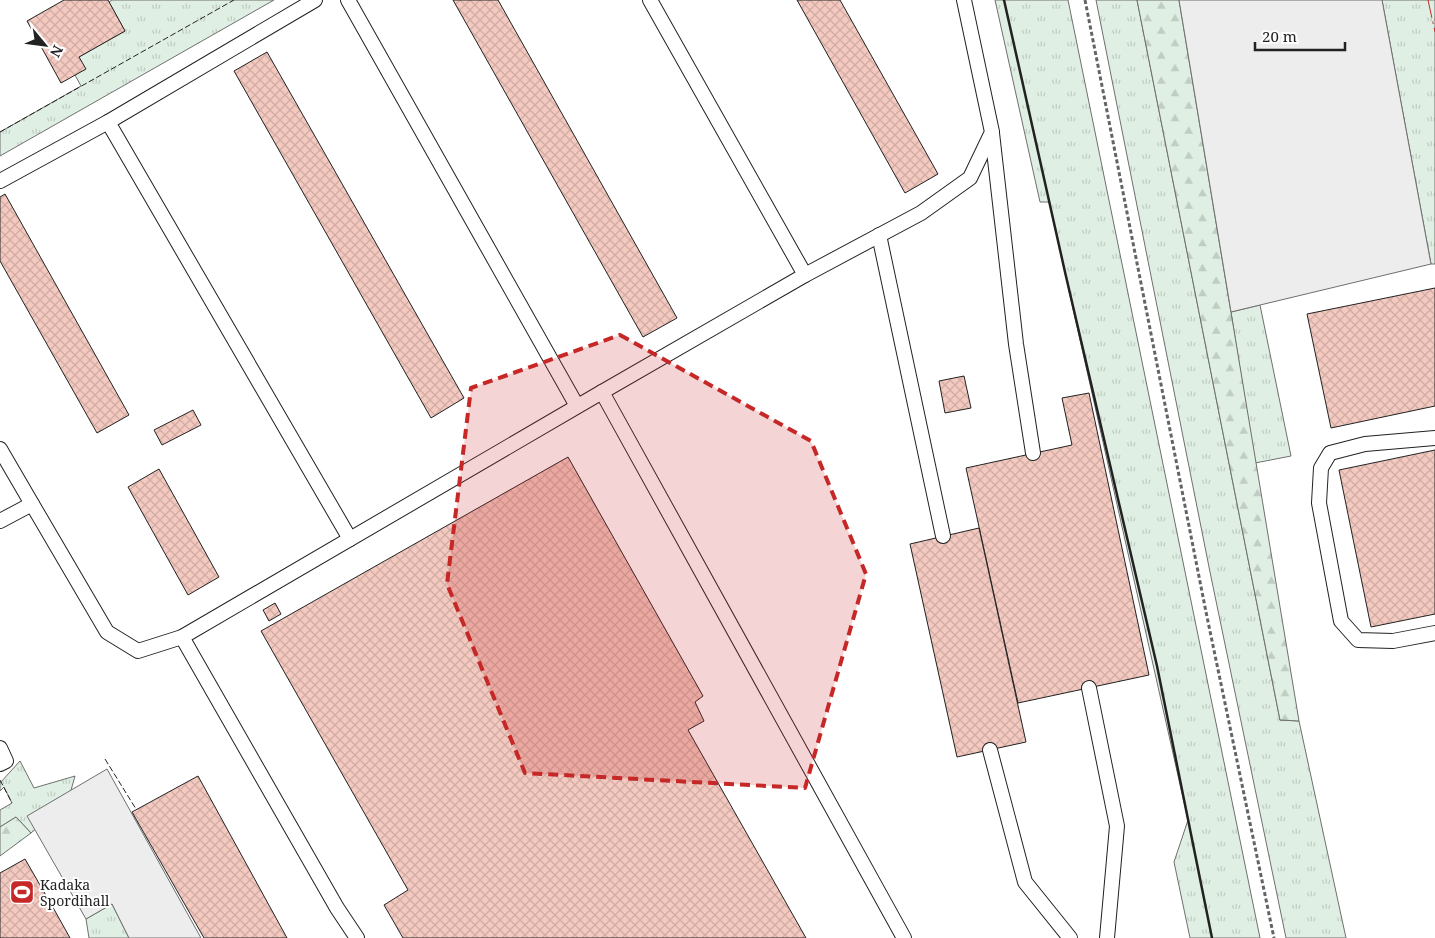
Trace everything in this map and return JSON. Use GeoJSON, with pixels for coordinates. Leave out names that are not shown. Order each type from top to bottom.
{"type":"FeatureCollection","features":[{"type":"Feature","properties":{"kind":"lane"},"geometry":{"type":"LineString","coordinates":[[0,181],[108,122],[316,0]]}},
{"type":"Feature","properties":{"kind":"lane"},"geometry":{"type":"LineString","coordinates":[[348,0],[577,406]]}},
{"type":"Feature","properties":{"kind":"lane"},"geometry":{"type":"LineString","coordinates":[[650,0],[805,275]]}},
{"type":"Feature","properties":{"kind":"lane"},"geometry":{"type":"LineString","coordinates":[[964,0],[992,132],[1016,344],[1033,453]]}},
{"type":"Feature","properties":{"kind":"lane"},"geometry":{"type":"LineString","coordinates":[[108,122],[350,539]]}},
{"type":"Feature","properties":{"kind":"lane"},"geometry":{"type":"LineString","coordinates":[[0,449],[107,632],[138,651],[182,637],[805,275],[921,213],[970,178],[992,132]]}},
{"type":"Feature","properties":{"kind":"lane"},"geometry":{"type":"LineString","coordinates":[[879,235],[943,536]]}},
{"type":"Feature","properties":{"kind":"lane"},"geometry":{"type":"LineString","coordinates":[[602,392],[904,938]]}},
{"type":"Feature","properties":{"kind":"lane"},"geometry":{"type":"LineString","coordinates":[[1435,438],[1364,444],[1330,453],[1321,468],[1319,503],[1341,621],[1358,640],[1393,641],[1435,633]]}},
{"type":"Feature","properties":{"kind":"lane"},"geometry":{"type":"LineString","coordinates":[[0,521],[32,504]]}},
{"type":"Feature","properties":{"kind":"lane"},"geometry":{"type":"LineString","coordinates":[[182,637],[337,908],[357,938]]}},
{"type":"Feature","properties":{"kind":"lane"},"geometry":{"type":"LineString","coordinates":[[1089,688],[1117,826],[1107,938]]}},
{"type":"Feature","properties":{"kind":"lane"},"geometry":{"type":"LineString","coordinates":[[0,748],[6,761],[0,764]]}},
{"type":"Feature","properties":{"kind":"lane"},"geometry":{"type":"LineString","coordinates":[[990,750],[1025,882],[1070,938]]}},
{"type":"Feature","properties":{"kind":"path"},"geometry":{"type":"LineString","coordinates":[[1084,0],[1204,602],[1274,938]]}},
{"type":"Feature","properties":{"kind":"highlighted area"},"geometry":{"type":"Polygon","coordinates":[[[620,335],[811,441],[866,574],[805,788],[525,773],[447,584],[471,388],[620,335]]]}},
{"type":"Feature","properties":{"kind":"green space"},"geometry":{"type":"Polygon","coordinates":[[[112,0],[274,0],[0,156],[0,132],[81,86],[75,75],[79,57],[125,31],[109,2],[112,0]]]}},
{"type":"Feature","properties":{"kind":"green space"},"geometry":{"type":"Polygon","coordinates":[[[995,0],[1068,0],[1260,938],[1190,938],[1174,862],[1188,820],[1049,202],[1040,202],[995,0]]]}},
{"type":"Feature","properties":{"kind":"green space"},"geometry":{"type":"Polygon","coordinates":[[[1096,0],[1137,0],[1280,720],[1299,721],[1346,938],[1286,938],[1210,572],[1096,0]]]}},
{"type":"Feature","properties":{"kind":"green space"},"geometry":{"type":"Polygon","coordinates":[[[1137,0],[1179,0],[1299,721],[1280,720],[1137,0]]]}},
{"type":"Feature","properties":{"kind":"green space"},"geometry":{"type":"Polygon","coordinates":[[[1382,0],[1435,0],[1435,264],[1431,264],[1382,0]]]}},
{"type":"Feature","properties":{"kind":"green space"},"geometry":{"type":"Polygon","coordinates":[[[1260,305],[1291,456],[1255,463],[1231,312],[1260,305]]]}},
{"type":"Feature","properties":{"kind":"green space"},"geometry":{"type":"Polygon","coordinates":[[[20,761],[34,788],[75,776],[68,801],[31,833],[16,817],[0,827],[0,810],[12,803],[4,787],[0,791],[0,783],[20,761]]]}},
{"type":"Feature","properties":{"kind":"green space"},"geometry":{"type":"Polygon","coordinates":[[[16,817],[31,833],[0,856],[0,827],[16,817]]]}},
{"type":"Feature","properties":{"kind":"green space"},"geometry":{"type":"Polygon","coordinates":[[[112,904],[129,938],[89,938],[86,919],[112,904]]]}},
{"type":"Feature","properties":{"kind":"shaded area"},"geometry":{"type":"Polygon","coordinates":[[[1179,0],[1382,0],[1431,264],[1231,312],[1179,0]]]}},
{"type":"Feature","properties":{"kind":"shaded area"},"geometry":{"type":"Polygon","coordinates":[[[107,769],[201,938],[129,938],[112,904],[86,919],[27,816],[107,769]]]}},
{"type":"Feature","properties":{"kind":"building"},"geometry":{"type":"Polygon","coordinates":[[[64,0],[108,0],[125,31],[79,57],[86,69],[61,83],[27,21],[64,0]]]}},
{"type":"Feature","properties":{"kind":"building"},"geometry":{"type":"Polygon","coordinates":[[[453,0],[498,0],[677,318],[643,337],[453,0]]]}},
{"type":"Feature","properties":{"kind":"building"},"geometry":{"type":"Polygon","coordinates":[[[797,0],[840,0],[938,174],[905,193],[797,0]]]}},
{"type":"Feature","properties":{"kind":"building"},"geometry":{"type":"Polygon","coordinates":[[[267,52],[464,398],[431,418],[234,71],[267,52]]]}},
{"type":"Feature","properties":{"kind":"building"},"geometry":{"type":"Polygon","coordinates":[[[5,194],[129,415],[97,433],[0,261],[0,197],[5,194]]]}},
{"type":"Feature","properties":{"kind":"building"},"geometry":{"type":"Polygon","coordinates":[[[1435,288],[1435,406],[1331,428],[1307,314],[1435,288]]]}},
{"type":"Feature","properties":{"kind":"building"},"geometry":{"type":"Polygon","coordinates":[[[964,376],[971,408],[945,413],[939,381],[964,376]]]}},
{"type":"Feature","properties":{"kind":"building"},"geometry":{"type":"Polygon","coordinates":[[[1089,393],[1149,675],[1018,703],[966,468],[1072,445],[1062,398],[1089,393]]]}},
{"type":"Feature","properties":{"kind":"building"},"geometry":{"type":"Polygon","coordinates":[[[193,410],[201,425],[162,445],[154,430],[193,410]]]}},
{"type":"Feature","properties":{"kind":"building"},"geometry":{"type":"Polygon","coordinates":[[[1435,450],[1435,614],[1371,627],[1339,470],[1435,450]]]}},
{"type":"Feature","properties":{"kind":"building"},"geometry":{"type":"Polygon","coordinates":[[[568,457],[703,696],[695,702],[704,721],[688,730],[806,938],[403,938],[384,905],[408,890],[261,631],[568,457]]]}},
{"type":"Feature","properties":{"kind":"building"},"geometry":{"type":"Polygon","coordinates":[[[159,469],[219,577],[188,595],[128,487],[159,469]]]}},
{"type":"Feature","properties":{"kind":"building"},"geometry":{"type":"Polygon","coordinates":[[[979,528],[1026,742],[957,757],[910,544],[979,528]]]}},
{"type":"Feature","properties":{"kind":"building"},"geometry":{"type":"Polygon","coordinates":[[[275,603],[281,614],[269,621],[263,610],[275,603]]]}},
{"type":"Feature","properties":{"kind":"building"},"geometry":{"type":"Polygon","coordinates":[[[198,776],[287,938],[204,938],[132,812],[198,776]]]}},
{"type":"Feature","properties":{"kind":"building","name":"Kadaka Spordihall"},"geometry":{"type":"Polygon","coordinates":[[[25,859],[70,938],[0,938],[0,873],[25,859]]]}},
{"type":"Feature","properties":{"kind":"fence"},"geometry":{"type":"LineString","coordinates":[[0,132],[234,0]]}},
{"type":"Feature","properties":{"kind":"fence"},"geometry":{"type":"LineString","coordinates":[[105,759],[136,809]]}},
{"type":"Feature","properties":{"kind":"fence"},"geometry":{"type":"LineString","coordinates":[[0,780],[12,803]]}},
{"type":"Feature","properties":{"kind":"wall"},"geometry":{"type":"LineString","coordinates":[[1004,0],[1157,666],[1212,938]]}},
{"type":"Feature","properties":{"kind":"power"},"geometry":{"type":"LineString","coordinates":[[1428,0],[1435,32]]}},
{"type":"Feature","properties":{"kind":"place","name":"Kadaka Spordihall"},"geometry":{"type":"Point","coordinates":[22,892]}}]}
